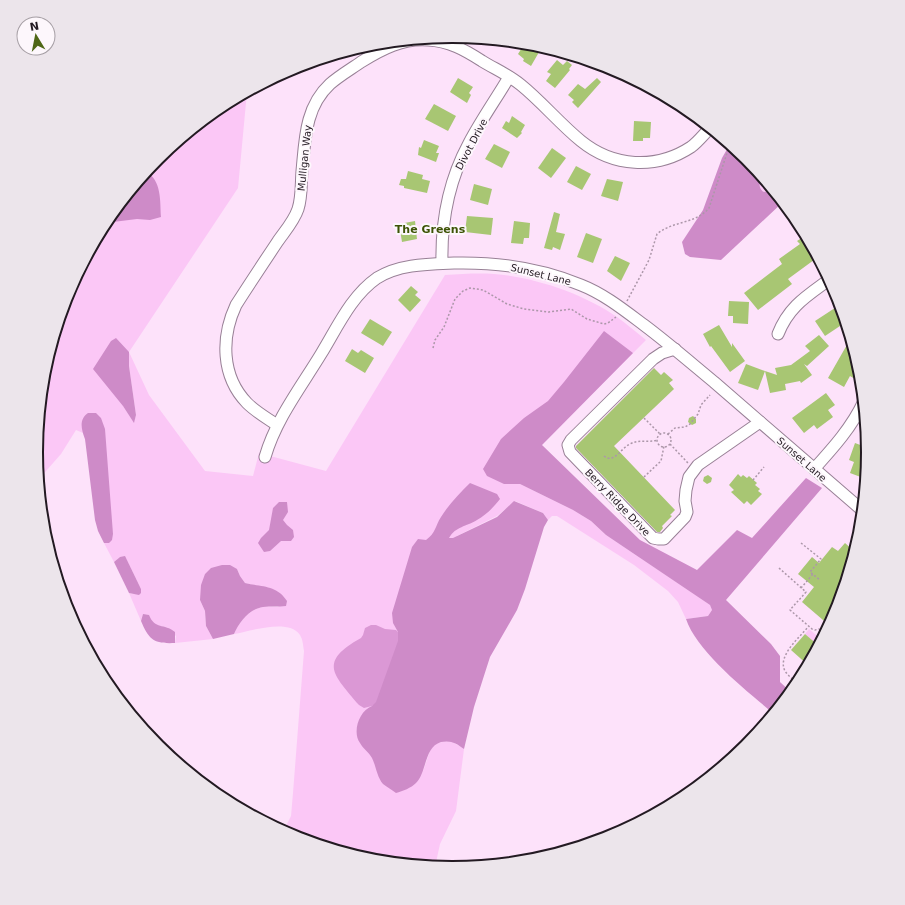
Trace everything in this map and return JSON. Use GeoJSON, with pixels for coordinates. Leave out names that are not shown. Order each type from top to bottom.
{"type":"FeatureCollection","features":[{"type":"Feature","properties":{"kind":"street","name":"Mulligan Way"},"geometry":{"type":"LineString","coordinates":[[447,43],[456,46],[521,85],[582,142],[598,152],[620,161],[643,164],[668,158],[692,147],[707,132]]}},
{"type":"Feature","properties":{"kind":"street","name":"Mulligan Way"},"geometry":{"type":"LineString","coordinates":[[277,425],[251,406],[237,388],[230,375],[226,359],[226,334],[230,318],[236,305],[290,224],[297,210],[300,195],[306,131],[310,116],[317,101],[325,90],[337,79],[374,54],[384,49]]}},
{"type":"Feature","properties":{"kind":"street","name":"Divot Drive"},"geometry":{"type":"LineString","coordinates":[[442,264],[445,212],[457,170],[470,142],[509,77]]}},
{"type":"Feature","properties":{"kind":"street","name":"Sunset Lane"},"geometry":{"type":"LineString","coordinates":[[265,457],[277,425],[345,314],[365,288],[377,279],[392,271],[406,267],[442,264],[496,264],[539,271],[582,285],[622,308],[675,349],[858,507]]}},
{"type":"Feature","properties":{"kind":"street"},"geometry":{"type":"LineString","coordinates":[[778,334],[782,323],[790,310],[801,300],[825,283]]}},
{"type":"Feature","properties":{"kind":"street","name":"Berry Ridge Drive"},"geometry":{"type":"LineString","coordinates":[[675,349],[662,353],[653,359],[570,440],[568,445],[570,452],[653,538],[658,540],[664,539],[682,522],[687,512],[685,501],[689,477],[695,468],[703,460],[760,422]]}},
{"type":"Feature","properties":{"kind":"street"},"geometry":{"type":"LineString","coordinates":[[814,469],[846,431],[859,409]]}},
{"type":"Feature","properties":{"kind":"path"},"geometry":{"type":"LineString","coordinates":[[433,348],[435,340],[444,327],[455,300],[463,291],[474,288],[483,290],[515,307],[541,312],[571,309],[587,319],[604,324],[615,318],[633,292],[649,260],[657,234],[662,230],[704,214],[709,208],[728,150]]}},
{"type":"Feature","properties":{"kind":"path"},"geometry":{"type":"LineString","coordinates":[[660,434],[668,434],[675,428],[685,427],[690,424],[698,414],[702,403],[710,394]]}},
{"type":"Feature","properties":{"kind":"path"},"geometry":{"type":"LineString","coordinates":[[644,418],[660,434]]}},
{"type":"Feature","properties":{"kind":"path"},"geometry":{"type":"LineString","coordinates":[[658,440],[660,434]]}},
{"type":"Feature","properties":{"kind":"path"},"geometry":{"type":"LineString","coordinates":[[668,434],[671,438],[670,444]]}},
{"type":"Feature","properties":{"kind":"path"},"geometry":{"type":"LineString","coordinates":[[658,440],[660,444],[664,446]]}},
{"type":"Feature","properties":{"kind":"path"},"geometry":{"type":"LineString","coordinates":[[604,456],[608,459],[614,458],[634,442],[658,440]]}},
{"type":"Feature","properties":{"kind":"path"},"geometry":{"type":"LineString","coordinates":[[664,446],[670,444]]}},
{"type":"Feature","properties":{"kind":"path"},"geometry":{"type":"LineString","coordinates":[[670,444],[685,460]]}},
{"type":"Feature","properties":{"kind":"path"},"geometry":{"type":"LineString","coordinates":[[644,477],[661,461],[664,446]]}},
{"type":"Feature","properties":{"kind":"path"},"geometry":{"type":"LineString","coordinates":[[753,480],[764,468]]}},
{"type":"Feature","properties":{"kind":"path"},"geometry":{"type":"LineString","coordinates":[[801,543],[821,559],[810,572],[820,580]]}},
{"type":"Feature","properties":{"kind":"path"},"geometry":{"type":"LineString","coordinates":[[779,568],[806,592],[790,610],[808,626],[814,630],[819,629],[821,631]]}},
{"type":"Feature","properties":{"kind":"path"},"geometry":{"type":"LineString","coordinates":[[801,588],[813,574]]}},
{"type":"Feature","properties":{"kind":"path"},"geometry":{"type":"LineString","coordinates":[[794,679],[786,672],[783,666],[783,657],[808,626]]}},
{"type":"Feature","properties":{"kind":"shaded area"},"geometry":{"type":"Polygon","coordinates":[[[246,99],[238,188],[129,352],[149,395],[205,471],[253,476],[259,453],[326,471],[445,275],[494,274],[542,283],[574,294],[604,309],[621,320],[646,340],[504,483],[520,484],[573,510],[591,521],[606,535],[710,605],[712,610],[708,616],[686,619],[678,602],[668,591],[634,565],[557,516],[552,516],[548,520],[543,513],[515,501],[497,516],[457,536],[423,771],[431,748],[437,743],[447,741],[453,742],[464,749],[456,811],[440,844],[436,861],[399,858],[347,848],[286,826],[291,816],[304,651],[300,635],[295,630],[279,626],[234,634],[242,621],[258,608],[279,607],[256,586],[245,583],[237,569],[200,600],[205,611],[206,626],[213,639],[175,643],[176,636],[165,627],[157,626],[143,614],[141,621],[129,593],[141,593],[141,589],[127,561],[120,557],[114,562],[104,543],[109,543],[113,534],[81,426],[83,433],[76,430],[61,454],[44,474],[44,426],[51,373],[65,321],[85,271],[112,225],[145,182],[182,145],[225,112],[246,99]],[[128,352],[123,406],[134,422],[136,415],[128,352]]]}},
{"type":"Feature","properties":{"kind":"shaded area"},"geometry":{"type":"Polygon","coordinates":[[[727,149],[760,182],[760,188],[764,192],[767,191],[779,206],[721,260],[690,257],[685,254],[682,242],[703,210],[722,158],[727,149]]]}},
{"type":"Feature","properties":{"kind":"shaded area"},"geometry":{"type":"Polygon","coordinates":[[[151,176],[158,186],[161,217],[150,220],[137,219],[114,222],[151,176]]]}},
{"type":"Feature","properties":{"kind":"shaded area"},"geometry":{"type":"Polygon","coordinates":[[[759,181],[767,191],[762,191],[759,181]]]}},
{"type":"Feature","properties":{"kind":"shaded area"},"geometry":{"type":"Polygon","coordinates":[[[604,331],[633,353],[542,445],[640,540],[697,570],[737,530],[752,538],[806,478],[822,488],[726,600],[771,644],[780,656],[780,682],[787,688],[770,711],[724,670],[701,645],[692,632],[686,619],[708,616],[712,610],[710,605],[606,535],[591,521],[573,510],[520,484],[504,484],[487,476],[483,469],[501,439],[524,418],[548,401],[604,331]]]}},
{"type":"Feature","properties":{"kind":"shaded area"},"geometry":{"type":"Polygon","coordinates":[[[116,338],[129,352],[129,366],[136,415],[134,423],[123,406],[93,369],[111,341],[116,338]]]}},
{"type":"Feature","properties":{"kind":"shaded area"},"geometry":{"type":"Polygon","coordinates":[[[88,413],[96,413],[101,418],[105,429],[113,534],[112,540],[109,543],[104,543],[98,531],[95,520],[85,439],[82,428],[83,418],[88,413]]]}},
{"type":"Feature","properties":{"kind":"shaded area"},"geometry":{"type":"Polygon","coordinates":[[[470,483],[497,494],[500,499],[484,516],[458,529],[449,538],[453,538],[497,517],[514,501],[543,513],[548,520],[544,527],[517,610],[490,657],[474,707],[464,749],[456,744],[445,741],[435,745],[431,749],[420,778],[416,783],[407,789],[396,793],[383,784],[372,758],[360,743],[357,733],[358,722],[364,712],[372,706],[398,632],[393,623],[392,613],[412,547],[418,539],[426,540],[432,535],[447,508],[470,483]]]}},
{"type":"Feature","properties":{"kind":"shaded area"},"geometry":{"type":"Polygon","coordinates":[[[279,502],[287,502],[288,512],[283,520],[293,530],[294,537],[291,541],[281,541],[270,551],[264,552],[258,543],[269,530],[273,508],[279,502]]]}},
{"type":"Feature","properties":{"kind":"shaded area"},"geometry":{"type":"Polygon","coordinates":[[[125,556],[141,589],[141,593],[139,595],[129,593],[114,562],[120,557],[125,556]]]}},
{"type":"Feature","properties":{"kind":"shaded area"},"geometry":{"type":"Polygon","coordinates":[[[222,565],[230,565],[237,569],[245,583],[274,589],[279,592],[287,601],[286,606],[258,608],[245,617],[234,634],[213,639],[206,626],[205,611],[200,600],[201,585],[205,574],[211,568],[222,565]]]}},
{"type":"Feature","properties":{"kind":"shaded area"},"geometry":{"type":"Polygon","coordinates":[[[143,614],[149,615],[151,620],[157,625],[171,629],[175,632],[175,643],[162,643],[153,640],[147,633],[141,621],[143,614]]]}},
{"type":"Feature","properties":{"kind":"shaded area"},"geometry":{"type":"Polygon","coordinates":[[[371,625],[396,630],[398,632],[398,641],[376,702],[372,706],[364,708],[359,705],[342,685],[334,669],[335,662],[339,654],[361,638],[365,628],[371,625]]]}},
{"type":"Feature","properties":{"kind":"shaded area"},"geometry":{"type":"Polygon","coordinates":[[[809,629],[818,637],[815,643],[805,634],[809,629]]]}},
{"type":"Feature","properties":{"kind":"building"},"geometry":{"type":"Polygon","coordinates":[[[521,49],[539,53],[531,66],[523,61],[524,59],[518,54],[521,49]]]}},
{"type":"Feature","properties":{"kind":"building"},"geometry":{"type":"Polygon","coordinates":[[[557,60],[563,65],[567,61],[572,65],[569,69],[570,70],[555,88],[546,81],[551,74],[547,72],[557,60]]]}},
{"type":"Feature","properties":{"kind":"building"},"geometry":{"type":"Polygon","coordinates":[[[458,78],[473,87],[469,93],[471,95],[467,103],[450,92],[458,78]]]}},
{"type":"Feature","properties":{"kind":"building"},"geometry":{"type":"Polygon","coordinates":[[[597,78],[601,82],[578,108],[572,102],[574,100],[568,95],[578,84],[585,89],[597,78]]]}},
{"type":"Feature","properties":{"kind":"building"},"geometry":{"type":"Polygon","coordinates":[[[434,104],[456,116],[448,131],[425,119],[434,104]]]}},
{"type":"Feature","properties":{"kind":"building"},"geometry":{"type":"Polygon","coordinates":[[[512,116],[525,125],[521,132],[522,133],[517,138],[502,128],[506,121],[509,123],[512,116]]]}},
{"type":"Feature","properties":{"kind":"building"},"geometry":{"type":"Polygon","coordinates":[[[634,121],[651,122],[650,138],[643,138],[643,141],[633,141],[634,121]]]}},
{"type":"Feature","properties":{"kind":"building"},"geometry":{"type":"Polygon","coordinates":[[[424,140],[439,146],[436,153],[439,153],[436,162],[418,155],[419,147],[421,148],[424,140]]]}},
{"type":"Feature","properties":{"kind":"building"},"geometry":{"type":"Polygon","coordinates":[[[494,144],[510,152],[502,168],[485,159],[494,144]]]}},
{"type":"Feature","properties":{"kind":"building"},"geometry":{"type":"Polygon","coordinates":[[[552,148],[566,158],[551,178],[538,168],[552,148]]]}},
{"type":"Feature","properties":{"kind":"building"},"geometry":{"type":"Polygon","coordinates":[[[576,166],[591,174],[582,190],[567,182],[576,166]]]}},
{"type":"Feature","properties":{"kind":"building"},"geometry":{"type":"Polygon","coordinates":[[[408,171],[423,175],[422,179],[430,181],[427,193],[404,188],[404,186],[399,185],[401,179],[406,179],[408,171]]]}},
{"type":"Feature","properties":{"kind":"building"},"geometry":{"type":"Polygon","coordinates":[[[607,179],[623,182],[618,201],[601,196],[607,179]]]}},
{"type":"Feature","properties":{"kind":"building"},"geometry":{"type":"Polygon","coordinates":[[[474,184],[492,189],[488,205],[470,200],[474,184]]]}},
{"type":"Feature","properties":{"kind":"building"},"geometry":{"type":"Polygon","coordinates":[[[554,212],[560,214],[556,232],[565,234],[560,250],[553,247],[552,250],[544,248],[554,212]]]}},
{"type":"Feature","properties":{"kind":"building"},"geometry":{"type":"Polygon","coordinates":[[[467,216],[493,218],[491,235],[465,232],[467,216]]]}},
{"type":"Feature","properties":{"kind":"building"},"geometry":{"type":"Polygon","coordinates":[[[415,221],[417,239],[402,242],[399,224],[415,221]]]}},
{"type":"Feature","properties":{"kind":"building"},"geometry":{"type":"Polygon","coordinates":[[[514,221],[530,223],[529,238],[524,238],[523,244],[511,243],[514,221]]]}},
{"type":"Feature","properties":{"kind":"building"},"geometry":{"type":"Polygon","coordinates":[[[586,233],[602,239],[593,263],[577,257],[586,233]]]}},
{"type":"Feature","properties":{"kind":"building"},"geometry":{"type":"Polygon","coordinates":[[[801,238],[814,260],[788,279],[792,284],[758,310],[744,293],[782,264],[779,259],[800,244],[797,241],[801,238]]]}},
{"type":"Feature","properties":{"kind":"building"},"geometry":{"type":"Polygon","coordinates":[[[615,256],[630,263],[621,281],[607,271],[615,256]]]}},
{"type":"Feature","properties":{"kind":"building"},"geometry":{"type":"Polygon","coordinates":[[[411,286],[418,292],[415,295],[421,300],[410,312],[398,300],[411,286]]]}},
{"type":"Feature","properties":{"kind":"building"},"geometry":{"type":"Polygon","coordinates":[[[729,301],[749,302],[748,324],[733,323],[733,316],[728,316],[729,301]]]}},
{"type":"Feature","properties":{"kind":"building"},"geometry":{"type":"Polygon","coordinates":[[[835,308],[841,325],[825,336],[815,321],[835,308]]]}},
{"type":"Feature","properties":{"kind":"building"},"geometry":{"type":"Polygon","coordinates":[[[370,319],[392,332],[383,346],[361,333],[370,319]]]}},
{"type":"Feature","properties":{"kind":"building"},"geometry":{"type":"Polygon","coordinates":[[[719,325],[732,347],[732,343],[745,361],[730,372],[711,346],[710,347],[703,334],[719,325]]]}},
{"type":"Feature","properties":{"kind":"building"},"geometry":{"type":"Polygon","coordinates":[[[819,335],[829,346],[807,366],[804,364],[812,375],[801,383],[800,381],[785,384],[786,390],[770,393],[765,371],[777,375],[775,368],[791,365],[810,351],[805,346],[819,335]]]}},
{"type":"Feature","properties":{"kind":"building"},"geometry":{"type":"Polygon","coordinates":[[[847,344],[855,379],[850,376],[844,387],[828,378],[847,344]]]}},
{"type":"Feature","properties":{"kind":"building"},"geometry":{"type":"Polygon","coordinates":[[[352,349],[358,353],[361,350],[374,358],[365,373],[345,361],[352,349]]]}},
{"type":"Feature","properties":{"kind":"building"},"geometry":{"type":"Polygon","coordinates":[[[746,364],[765,371],[758,390],[738,383],[746,364]]]}},
{"type":"Feature","properties":{"kind":"building"},"geometry":{"type":"Polygon","coordinates":[[[654,368],[661,375],[664,372],[673,380],[669,383],[674,389],[614,446],[675,510],[670,515],[672,516],[662,526],[663,528],[660,532],[657,532],[576,448],[576,446],[654,368]]]}},
{"type":"Feature","properties":{"kind":"building"},"geometry":{"type":"Polygon","coordinates":[[[826,393],[835,405],[828,410],[833,417],[817,429],[814,425],[804,433],[792,418],[826,393]]]}},
{"type":"Feature","properties":{"kind":"building"},"geometry":{"type":"Polygon","coordinates":[[[693,416],[696,419],[696,423],[692,425],[688,422],[689,418],[693,416]]]}},
{"type":"Feature","properties":{"kind":"building"},"geometry":{"type":"Polygon","coordinates":[[[855,443],[862,446],[861,477],[850,473],[854,462],[849,460],[855,443]]]}},
{"type":"Feature","properties":{"kind":"building"},"geometry":{"type":"Polygon","coordinates":[[[738,474],[741,477],[743,475],[747,478],[749,476],[757,483],[755,485],[760,489],[758,491],[762,494],[751,505],[747,501],[744,504],[731,492],[734,490],[729,485],[738,474]]]}},
{"type":"Feature","properties":{"kind":"building"},"geometry":{"type":"Polygon","coordinates":[[[708,475],[712,478],[711,482],[707,484],[703,481],[704,477],[708,475]]]}},
{"type":"Feature","properties":{"kind":"building"},"geometry":{"type":"Polygon","coordinates":[[[845,543],[850,548],[840,584],[825,622],[802,602],[814,587],[798,574],[812,557],[819,563],[832,547],[838,551],[845,543]]]}},
{"type":"Feature","properties":{"kind":"building"},"geometry":{"type":"Polygon","coordinates":[[[805,634],[815,643],[804,662],[791,650],[805,634]]]}},
{"type":"Feature","properties":{"kind":"district","name":"The Greens"},"geometry":{"type":"Point","coordinates":[430,229]}}]}
